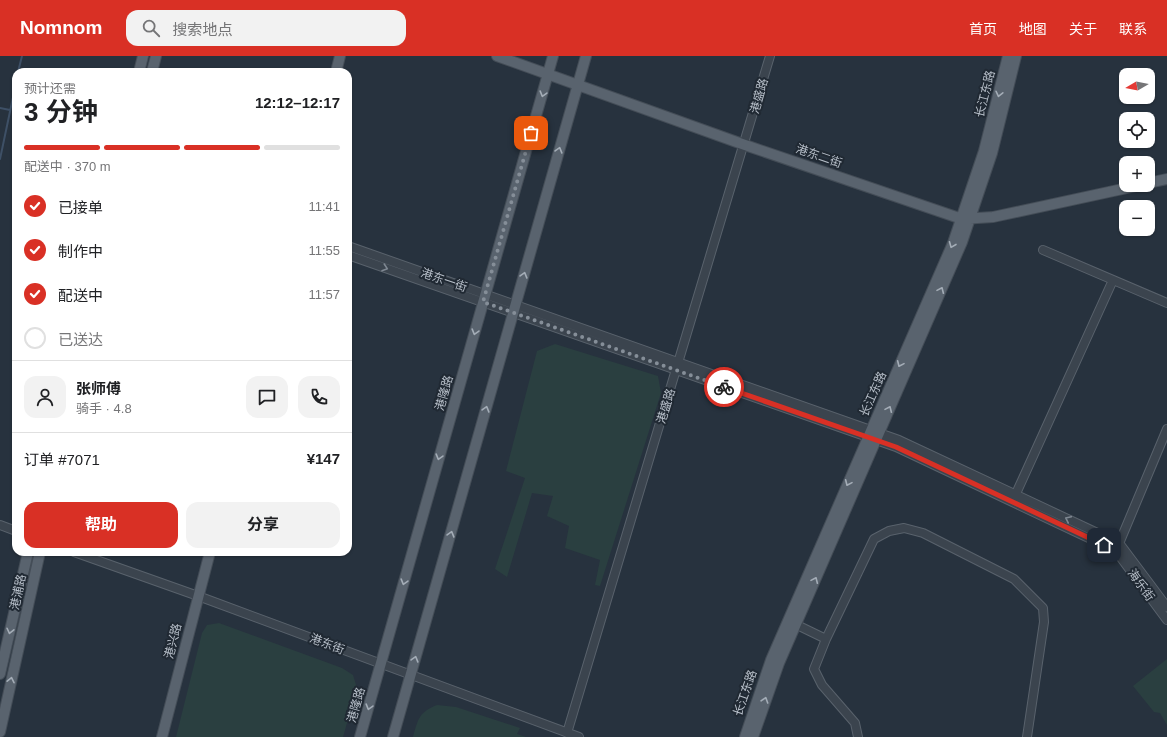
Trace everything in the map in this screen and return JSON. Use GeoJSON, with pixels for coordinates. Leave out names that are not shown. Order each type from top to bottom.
{"type":"FeatureCollection","features":[{"type":"Feature","properties":{"kind":"main road"},"geometry":{"type":"LineString","coordinates":[[140,68],[143,56]]}},
{"type":"Feature","properties":{"kind":"main road"},"geometry":{"type":"LineString","coordinates":[[153,68],[156,56]]}},
{"type":"Feature","properties":{"kind":"main road"},"geometry":{"type":"LineString","coordinates":[[337,68],[340,56]]}},
{"type":"Feature","properties":{"kind":"main road","name":"港东二街"},"geometry":{"type":"LineString","coordinates":[[497,56],[745,144],[966,218],[993,217],[1119,190]]}},
{"type":"Feature","properties":{"kind":"main road","name":"港隆路"},"geometry":{"type":"LineString","coordinates":[[360,737],[553,56]]}},
{"type":"Feature","properties":{"kind":"main road"},"geometry":{"type":"LineString","coordinates":[[393,737],[586,56]]}},
{"type":"Feature","properties":{"kind":"main road","name":"长江东路"},"geometry":{"type":"LineString","coordinates":[[966,218],[1008,56]]}},
{"type":"Feature","properties":{"kind":"main road","name":"长江东路"},"geometry":{"type":"LineString","coordinates":[[753,737],[768,691],[795,624],[953,243],[966,218],[992,153],[1016,56]]}},
{"type":"Feature","properties":{"kind":"main road"},"geometry":{"type":"LineString","coordinates":[[1155,182],[1167,179]]}},
{"type":"Feature","properties":{"kind":"main road","name":"长江东路"},"geometry":{"type":"LineString","coordinates":[[745,737],[771,660],[873,435]]}},
{"type":"Feature","properties":{"kind":"main road","name":"港浦路"},"geometry":{"type":"LineString","coordinates":[[0,674],[27,556]]}},
{"type":"Feature","properties":{"kind":"main road","name":"港浦路"},"geometry":{"type":"LineString","coordinates":[[0,732],[39,556]]}},
{"type":"Feature","properties":{"kind":"main road","name":"港兴路"},"geometry":{"type":"LineString","coordinates":[[162,737],[209,556]]}},
{"type":"Feature","properties":{"kind":"street","name":"港盛路"},"geometry":{"type":"LineString","coordinates":[[567,733],[745,144],[770,56]]}},
{"type":"Feature","properties":{"kind":"street","name":"港东一街"},"geometry":{"type":"LineString","coordinates":[[352,248],[514,309],[873,435]]}},
{"type":"Feature","properties":{"kind":"street"},"geometry":{"type":"LineString","coordinates":[[1043,250],[1167,303]]}},
{"type":"Feature","properties":{"kind":"street","name":"港东一街"},"geometry":{"type":"LineString","coordinates":[[352,256],[484,298]]}},
{"type":"Feature","properties":{"kind":"street"},"geometry":{"type":"LineString","coordinates":[[1014,498],[1113,280]]}},
{"type":"Feature","properties":{"kind":"street"},"geometry":{"type":"LineString","coordinates":[[1116,551],[1167,429]]}},
{"type":"Feature","properties":{"kind":"street","name":"海乐街"},"geometry":{"type":"LineString","coordinates":[[873,435],[896,447],[1119,543],[1167,607]]}},
{"type":"Feature","properties":{"kind":"street","name":"海乐街"},"geometry":{"type":"LineString","coordinates":[[1014,498],[1116,551],[1167,620]]}},
{"type":"Feature","properties":{"kind":"street"},"geometry":{"type":"LineString","coordinates":[[0,525],[12,530]]}},
{"type":"Feature","properties":{"kind":"street"},"geometry":{"type":"LineString","coordinates":[[858,737],[855,723],[822,685],[814,669],[826,639],[874,539],[889,531],[904,528],[923,533],[1014,579],[1043,608],[1044,622],[1027,737]]}},
{"type":"Feature","properties":{"kind":"street","name":"港东街"},"geometry":{"type":"LineString","coordinates":[[85,556],[198,596],[579,737]]}},
{"type":"Feature","properties":{"kind":"street"},"geometry":{"type":"LineString","coordinates":[[795,624],[826,639]]}},
{"type":"Feature","properties":{"kind":"green space"},"geometry":{"type":"Polygon","coordinates":[[[555,344],[658,376],[661,393],[600,586],[595,585],[600,560],[565,548],[569,526],[547,516],[553,496],[532,493],[507,577],[495,569],[525,478],[506,471],[537,351],[555,344]]]}},
{"type":"Feature","properties":{"kind":"green space"},"geometry":{"type":"Polygon","coordinates":[[[219,623],[342,668],[353,675],[357,688],[343,737],[176,737],[202,633],[207,625],[219,623]]]}},
{"type":"Feature","properties":{"kind":"green space"},"geometry":{"type":"Polygon","coordinates":[[[1167,659],[1167,725],[1160,713],[1154,712],[1133,686],[1167,659]]]}},
{"type":"Feature","properties":{"kind":"green space"},"geometry":{"type":"Polygon","coordinates":[[[437,705],[456,707],[520,728],[517,734],[526,737],[413,737],[416,725],[423,713],[437,705]]]}},
{"type":"Feature","properties":{"kind":"waterway"},"geometry":{"type":"LineString","coordinates":[[19,68],[22,56]]}},
{"type":"Feature","properties":{"kind":"waterway"},"geometry":{"type":"LineString","coordinates":[[0,159],[12,102]]}},
{"type":"Feature","properties":{"kind":"waterway"},"geometry":{"type":"LineString","coordinates":[[0,108],[10,110]]}},
{"type":"Feature","properties":{"kind":"way so far"},"geometry":{"type":"LineString","coordinates":[[531,133],[483,302],[724,387]]}},
{"type":"Feature","properties":{"kind":"route"},"geometry":{"type":"LineString","coordinates":[[724,387],[896,447],[1104,545]]}}]}
